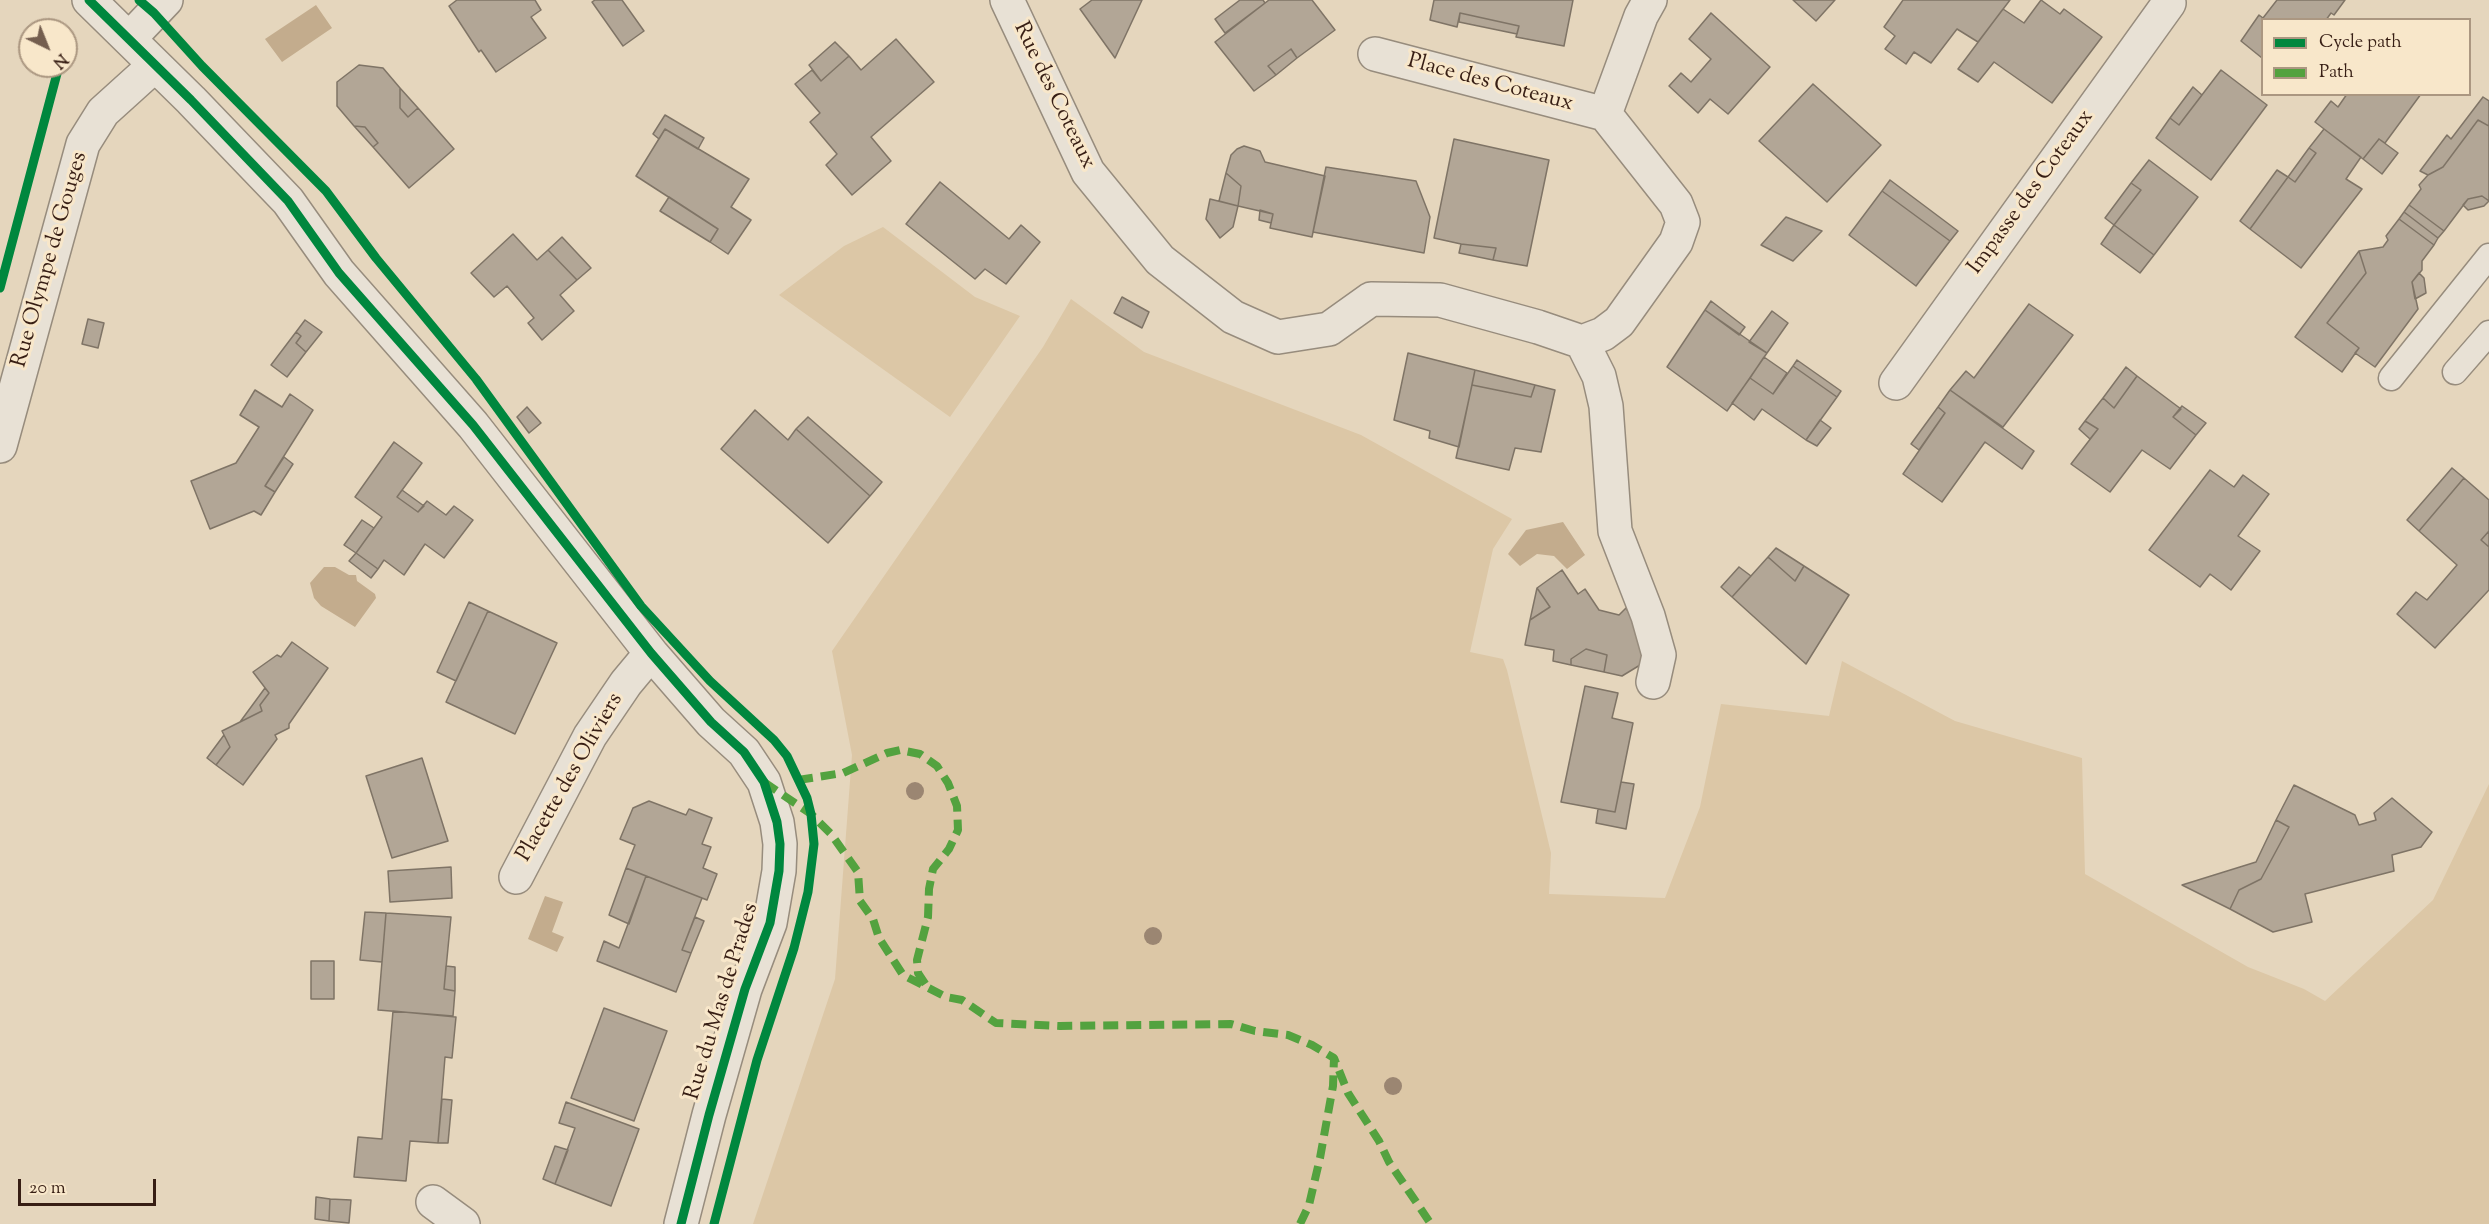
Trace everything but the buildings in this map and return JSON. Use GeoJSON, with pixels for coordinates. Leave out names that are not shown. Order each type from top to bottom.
{"type":"FeatureCollection","features":[{"type":"Feature","properties":{"kind":"street","name":"Rue du Mas de Prades"},"geometry":{"type":"LineString","coordinates":[[89,0],[288,201],[339,273],[473,425],[651,653],[711,722],[744,752],[764,782],[777,822],[780,844],[779,871],[770,924],[742,1001],[690,1184],[681,1224]]}},
{"type":"Feature","properties":{"kind":"street"},"geometry":{"type":"LineString","coordinates":[[129,39],[166,0]]}},
{"type":"Feature","properties":{"kind":"street","name":"Rue des Coteaux"},"geometry":{"type":"LineString","coordinates":[[1007,0],[1088,172],[1160,260],[1233,317],[1278,337],[1329,329],[1371,299],[1440,300],[1538,327],[1582,342]]}},
{"type":"Feature","properties":{"kind":"street"},"geometry":{"type":"LineString","coordinates":[[1650,0],[1641,16],[1605,114],[1676,204],[1683,222],[1676,242],[1619,322],[1603,334],[1582,342],[1599,376],[1606,406],[1616,531],[1648,616],[1659,655],[1653,682]]}},
{"type":"Feature","properties":{"kind":"street","name":"Impasse des Coteaux"},"geometry":{"type":"LineString","coordinates":[[1896,383],[2168,1]]}},
{"type":"Feature","properties":{"kind":"street","name":"Place des Coteaux"},"geometry":{"type":"LineString","coordinates":[[1375,54],[1605,114]]}},
{"type":"Feature","properties":{"kind":"street","name":"Rue Olympe de Gouges"},"geometry":{"type":"LineString","coordinates":[[0,446],[83,144],[102,112],[155,65]]}},
{"type":"Feature","properties":{"kind":"street","name":"Placette des Oliviers"},"geometry":{"type":"LineString","coordinates":[[516,877],[590,736],[626,683],[651,653]]}},
{"type":"Feature","properties":{"kind":"street"},"geometry":{"type":"LineString","coordinates":[[433,1202],[463,1224]]}},
{"type":"Feature","properties":{"kind":"lane"},"geometry":{"type":"LineString","coordinates":[[2391,378],[2489,256]]}},
{"type":"Feature","properties":{"kind":"lane"},"geometry":{"type":"LineString","coordinates":[[2455,372],[2489,333]]}},
{"type":"Feature","properties":{"kind":"shaded area"},"geometry":{"type":"Polygon","coordinates":[[[316,5],[332,28],[282,62],[265,39],[316,5]]]}},
{"type":"Feature","properties":{"kind":"shaded area"},"geometry":{"type":"Polygon","coordinates":[[[883,227],[975,297],[1020,316],[950,417],[779,295],[844,246],[883,227]]]}},
{"type":"Feature","properties":{"kind":"shaded area"},"geometry":{"type":"Polygon","coordinates":[[[1071,299],[1144,352],[1361,435],[1512,519],[1493,549],[1470,652],[1503,659],[1507,670],[1551,853],[1549,894],[1665,898],[1700,807],[1721,704],[1829,716],[1842,661],[1955,721],[2082,758],[2085,874],[2248,967],[2304,989],[2325,1001],[2433,900],[2489,784],[2489,1224],[753,1224],[835,979],[852,755],[832,651],[1043,347],[1071,299]]]}},
{"type":"Feature","properties":{"kind":"shaded area"},"geometry":{"type":"Polygon","coordinates":[[[1563,522],[1585,555],[1567,569],[1554,556],[1537,554],[1520,566],[1508,554],[1526,530],[1563,522]]]}},
{"type":"Feature","properties":{"kind":"shaded area"},"geometry":{"type":"Polygon","coordinates":[[[324,567],[335,567],[349,575],[356,575],[357,581],[375,594],[376,598],[355,627],[321,606],[314,598],[310,583],[324,567]]]}},
{"type":"Feature","properties":{"kind":"shaded area"},"geometry":{"type":"Polygon","coordinates":[[[545,896],[563,902],[552,932],[564,937],[557,952],[528,939],[545,896]]]}},
{"type":"Feature","properties":{"kind":"marked path"},"geometry":{"type":"LineString","coordinates":[[798,780],[843,773],[887,753],[900,750],[920,754],[937,766],[948,783],[957,806],[958,830],[949,849],[933,869],[929,889],[928,917],[917,960],[918,973],[926,985]]}},
{"type":"Feature","properties":{"kind":"marked path"},"geometry":{"type":"LineString","coordinates":[[764,782],[811,814],[831,834],[858,872],[860,901],[873,919],[879,938],[903,975],[946,997],[962,1000],[996,1023],[1060,1026],[1231,1024],[1255,1031],[1288,1035],[1334,1058]]}},
{"type":"Feature","properties":{"kind":"marked path"},"geometry":{"type":"LineString","coordinates":[[1300,1224],[1309,1205],[1320,1158],[1333,1086],[1334,1058],[1348,1093],[1379,1141],[1389,1162],[1431,1224]]}},
{"type":"Feature","properties":{"kind":"cycle path"},"geometry":{"type":"LineString","coordinates":[[89,0],[191,100],[288,201],[339,273],[473,425],[651,653],[711,722],[744,752],[764,782],[777,822],[780,844],[779,871],[770,923],[745,989],[681,1224]]}},
{"type":"Feature","properties":{"kind":"cycle path"},"geometry":{"type":"LineString","coordinates":[[139,0],[326,191],[376,258],[476,379],[641,606],[710,681],[774,740],[787,756],[807,798],[814,844],[808,892],[794,948],[757,1060],[714,1224]]}},
{"type":"Feature","properties":{"kind":"cycle path"},"geometry":{"type":"LineString","coordinates":[[0,288],[56,78]]}}]}
